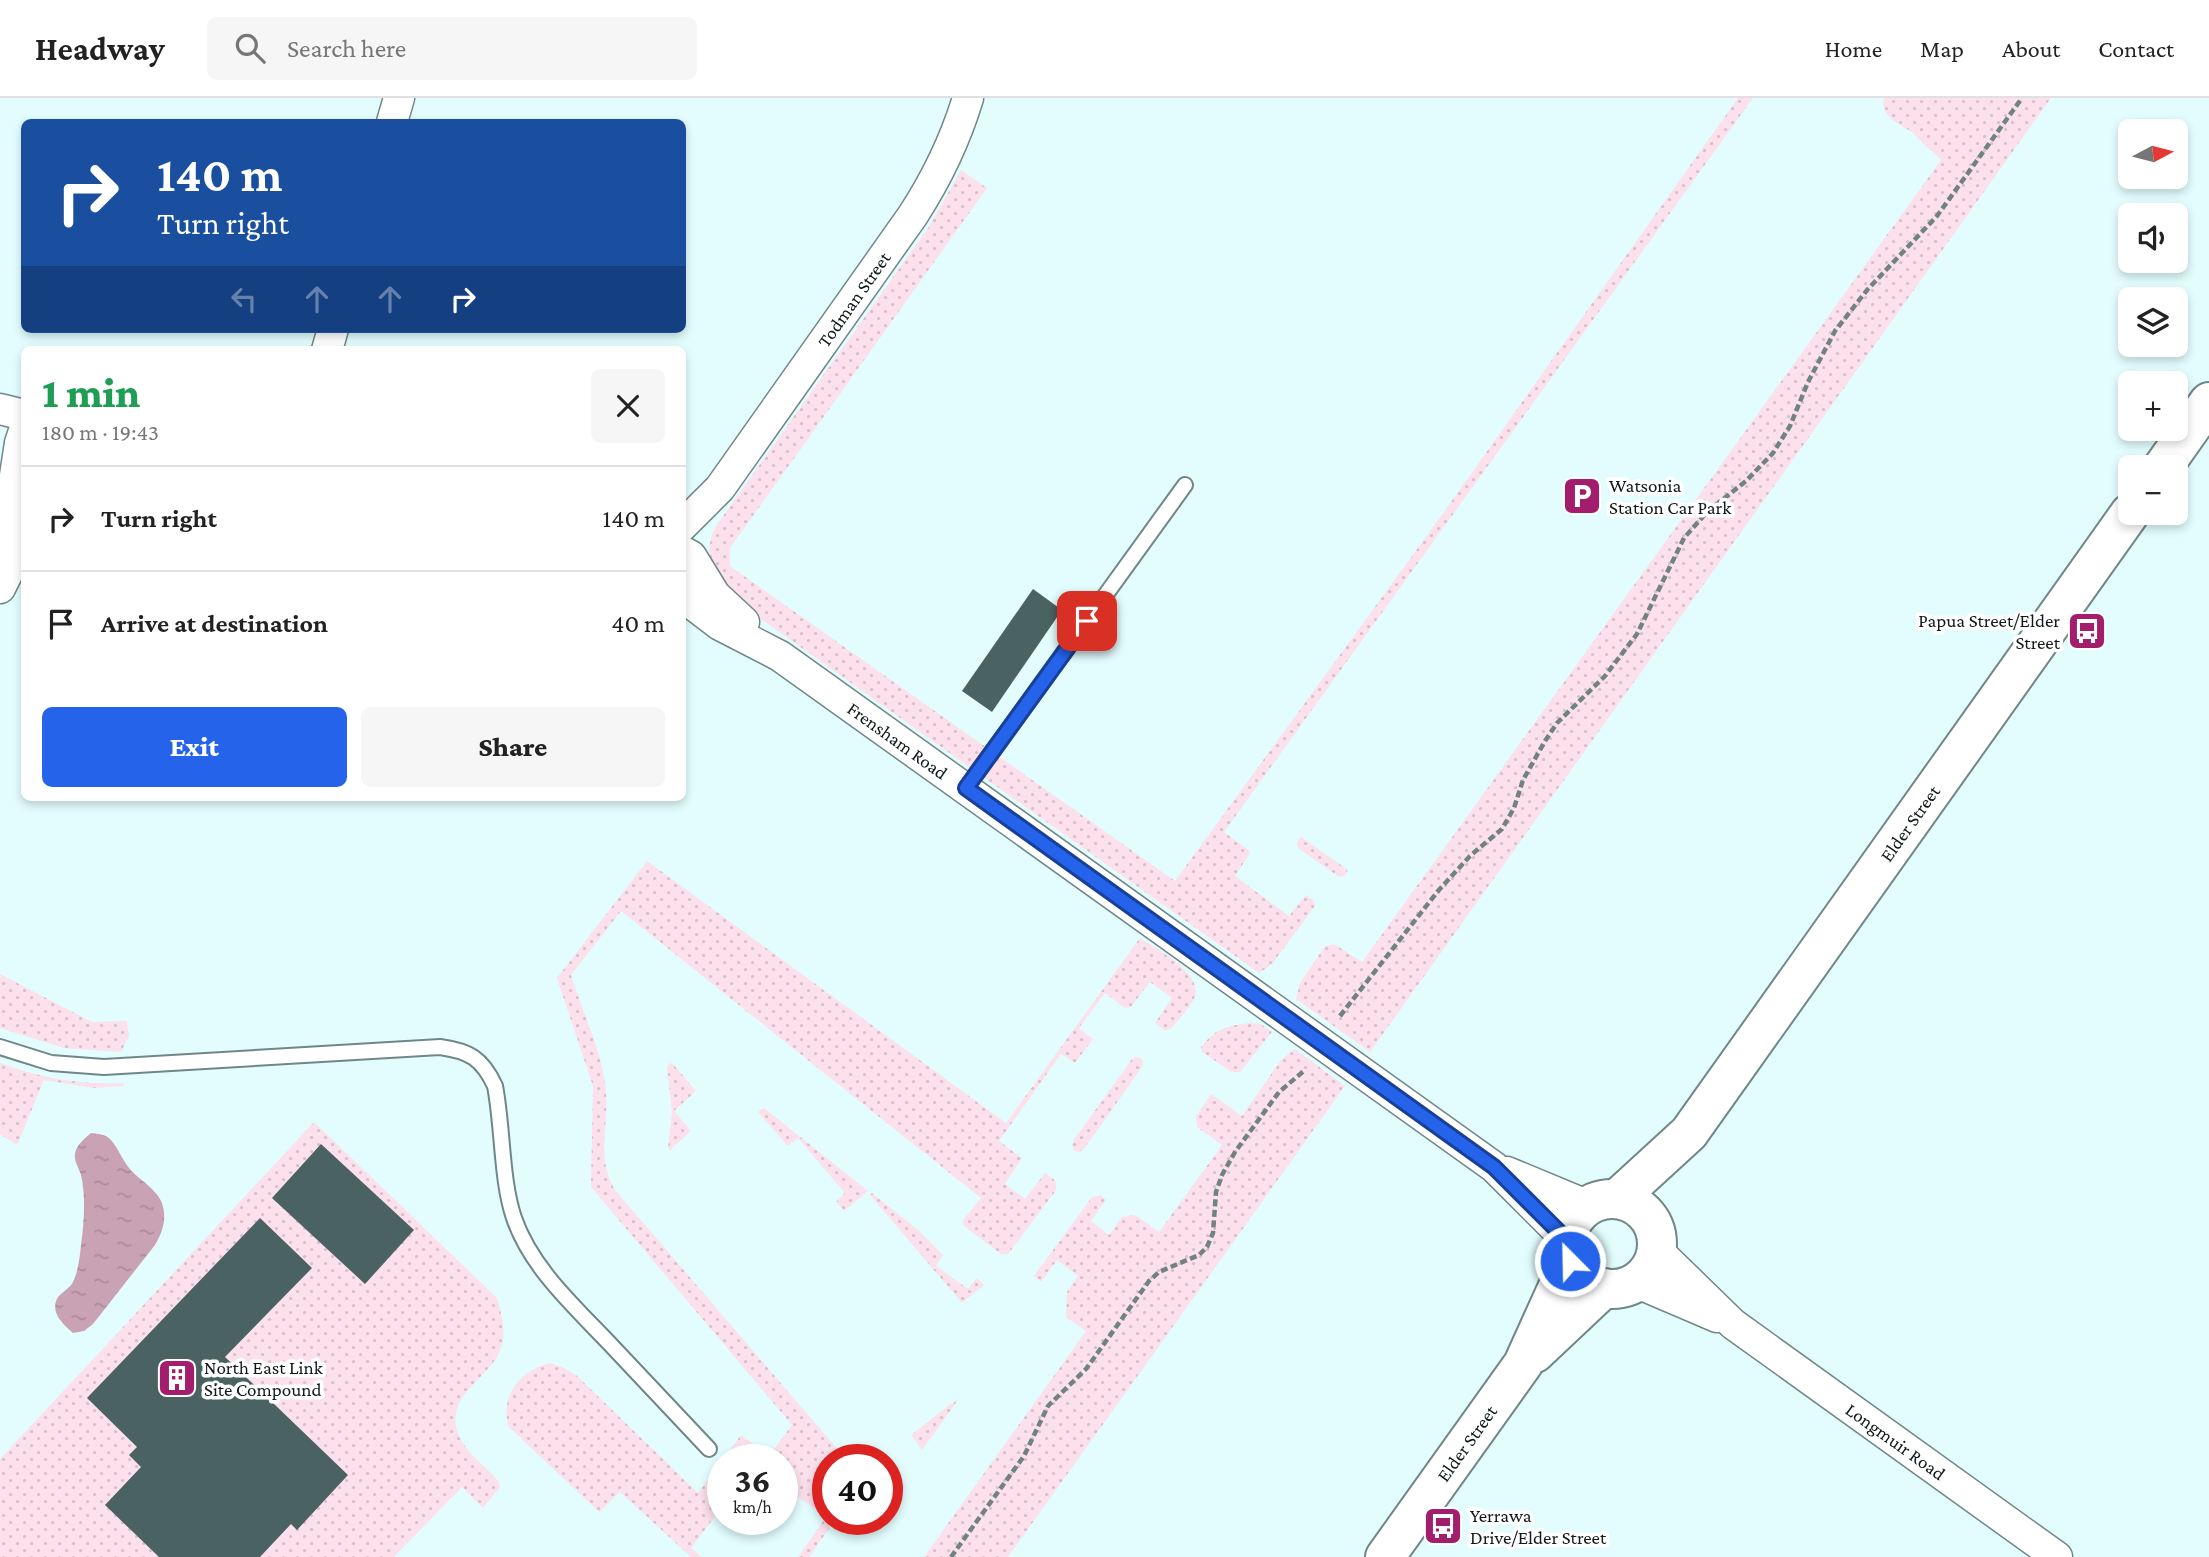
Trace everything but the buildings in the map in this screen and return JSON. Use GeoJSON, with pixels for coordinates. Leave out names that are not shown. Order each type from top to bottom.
{"type":"FeatureCollection","features":[{"type":"Feature","properties":{"kind":"street"},"geometry":{"type":"LineString","coordinates":[[393,119],[399,98]]}},
{"type":"Feature","properties":{"kind":"street","name":"Todman Street"},"geometry":{"type":"LineString","coordinates":[[686,554],[720,488],[914,215],[937,178],[968,98]]}},
{"type":"Feature","properties":{"kind":"street"},"geometry":{"type":"LineString","coordinates":[[2172,455],[2208,405]]}},
{"type":"Feature","properties":{"kind":"street"},"geometry":{"type":"LineString","coordinates":[[0,409],[19,434],[12,495],[0,555]]}},
{"type":"Feature","properties":{"kind":"street","name":"Todman Street"},"geometry":{"type":"LineString","coordinates":[[686,522],[720,488]]}},
{"type":"Feature","properties":{"kind":"street","name":"Elder Street"},"geometry":{"type":"LineString","coordinates":[[1603,1203],[1689,1133],[2121,525]]}},
{"type":"Feature","properties":{"kind":"street"},"geometry":{"type":"LineString","coordinates":[[0,588],[21,537]]}},
{"type":"Feature","properties":{"kind":"street","name":"Frensham Road"},"geometry":{"type":"LineString","coordinates":[[686,557],[715,595],[779,656]]}},
{"type":"Feature","properties":{"kind":"street","name":"Frensham Road"},"geometry":{"type":"LineString","coordinates":[[686,594],[695,606],[720,625],[779,656],[1494,1167],[1569,1250]]}},
{"type":"Feature","properties":{"kind":"street","name":"Elder Street"},"geometry":{"type":"LineString","coordinates":[[1653,1235],[1689,1133]]}},
{"type":"Feature","properties":{"kind":"street","name":"Frensham Road"},"geometry":{"type":"LineString","coordinates":[[1494,1167],[1603,1203]]}},
{"type":"Feature","properties":{"kind":"street"},"geometry":{"type":"LineString","coordinates":[[1603,1203],[1630,1203],[1642,1210],[1653,1235],[1653,1262],[1646,1273],[1620,1285],[1590,1284],[1578,1274],[1569,1250],[1571,1227],[1578,1214],[1603,1203]]}},
{"type":"Feature","properties":{"kind":"street","name":"Longmuir Road"},"geometry":{"type":"LineString","coordinates":[[1653,1235],[1733,1324],[2057,1557]]}},
{"type":"Feature","properties":{"kind":"street","name":"Elder Street"},"geometry":{"type":"LineString","coordinates":[[1385,1557],[1523,1364],[1569,1250]]}},
{"type":"Feature","properties":{"kind":"street","name":"Elder Street"},"geometry":{"type":"LineString","coordinates":[[1523,1364],[1620,1285]]}},
{"type":"Feature","properties":{"kind":"street","name":"Longmuir Road"},"geometry":{"type":"LineString","coordinates":[[1620,1285],[1733,1324]]}},
{"type":"Feature","properties":{"kind":"lane"},"geometry":{"type":"LineString","coordinates":[[966,788],[1185,485]]}},
{"type":"Feature","properties":{"kind":"lane"},"geometry":{"type":"LineString","coordinates":[[0,1047],[51,1063],[104,1068],[439,1046],[458,1049],[474,1057],[488,1071],[495,1086],[509,1193],[514,1217],[523,1238],[540,1266],[564,1296],[707,1447]]}},
{"type":"Feature","properties":{"kind":"path"},"geometry":{"type":"LineString","coordinates":[[951,1557],[1024,1456],[1048,1406],[1086,1369],[1149,1282],[1159,1272],[1199,1255],[1207,1247],[1213,1233],[1216,1192],[1222,1175],[1268,1105],[1279,1092],[1303,1073],[1343,1011],[1438,891],[1470,856],[1502,829],[1514,808],[1523,780],[1545,741],[1563,716],[1605,676],[1637,634],[1684,538],[1707,513],[1773,453],[1790,426],[1813,372],[1835,331],[1868,289],[1937,216],[2022,98]]}},
{"type":"Feature","properties":{"kind":"shaded area"},"geometry":{"type":"Polygon","coordinates":[[[1738,98],[1753,98],[1224,832],[1251,852],[1235,876],[1289,916],[1306,895],[1314,901],[1315,906],[1272,964],[1259,973],[737,602],[713,567],[709,549],[716,526],[928,228],[961,170],[987,188],[730,548],[730,566],[1175,881],[1444,512],[1738,98]]]}},
{"type":"Feature","properties":{"kind":"shaded area"},"geometry":{"type":"Polygon","coordinates":[[[1884,98],[2051,98],[1370,1052],[1296,999],[1300,983],[1325,946],[1334,944],[1362,962],[1941,160],[1912,133],[1889,117],[1884,98]]]}},
{"type":"Feature","properties":{"kind":"shaded area"},"geometry":{"type":"Polygon","coordinates":[[[1301,837],[1348,870],[1344,876],[1339,877],[1298,848],[1297,842],[1301,837]]]}},
{"type":"Feature","properties":{"kind":"shaded area"},"geometry":{"type":"Polygon","coordinates":[[[647,861],[1006,1123],[1140,938],[1178,963],[1193,980],[1196,989],[1192,1003],[1171,1029],[1164,1030],[1155,1023],[1172,998],[1150,982],[1131,1007],[1125,1008],[1105,993],[1079,1028],[1093,1039],[1075,1063],[1061,1054],[999,1141],[1022,1158],[1005,1184],[1025,1199],[1045,1173],[1056,1183],[1054,1193],[1008,1254],[1001,1254],[964,1226],[963,1220],[981,1198],[621,911],[571,975],[603,1070],[606,1098],[604,1151],[609,1177],[615,1190],[833,1444],[812,1444],[812,1507],[798,1497],[798,1444],[778,1444],[792,1425],[591,1187],[593,1086],[557,978],[647,861]]]}},
{"type":"Feature","properties":{"kind":"shaded area"},"geometry":{"type":"Polygon","coordinates":[[[0,974],[92,1022],[127,1021],[129,1036],[121,1052],[64,1048],[0,1028],[0,974]]]}},
{"type":"Feature","properties":{"kind":"shaded area"},"geometry":{"type":"Polygon","coordinates":[[[1250,1023],[1261,1024],[1272,1032],[1240,1072],[1232,1072],[1202,1052],[1201,1047],[1217,1032],[1250,1023]]]}},
{"type":"Feature","properties":{"kind":"shaded area"},"geometry":{"type":"Polygon","coordinates":[[[1295,1049],[1345,1086],[1008,1557],[924,1557],[1086,1331],[1066,1317],[1067,1292],[1078,1276],[1057,1260],[1041,1282],[1034,1276],[1092,1197],[1101,1195],[1106,1200],[1091,1221],[1109,1235],[1122,1217],[1135,1215],[1159,1232],[1222,1145],[1197,1127],[1196,1116],[1211,1094],[1242,1116],[1281,1060],[1295,1049]]]}},
{"type":"Feature","properties":{"kind":"shaded area"},"geometry":{"type":"Polygon","coordinates":[[[1136,1057],[1141,1058],[1142,1067],[1084,1149],[1074,1151],[1073,1141],[1136,1057]]]}},
{"type":"Feature","properties":{"kind":"shaded area"},"geometry":{"type":"Polygon","coordinates":[[[0,1063],[60,1079],[123,1083],[124,1086],[93,1088],[44,1080],[17,1145],[0,1134],[0,1063]]]}},
{"type":"Feature","properties":{"kind":"shaded area"},"geometry":{"type":"Polygon","coordinates":[[[672,1063],[696,1091],[674,1111],[691,1131],[670,1150],[668,1148],[672,1112],[667,1067],[672,1063]]]}},
{"type":"Feature","properties":{"kind":"shaded area"},"geometry":{"type":"Polygon","coordinates":[[[764,1108],[868,1191],[844,1211],[836,1202],[845,1193],[798,1138],[788,1146],[758,1112],[764,1108]]]}},
{"type":"Feature","properties":{"kind":"shaded area"},"geometry":{"type":"Polygon","coordinates":[[[314,1122],[497,1298],[503,1331],[500,1351],[494,1362],[461,1400],[456,1411],[456,1424],[464,1444],[499,1482],[500,1487],[483,1508],[462,1487],[394,1557],[0,1557],[0,1459],[314,1122]]]}},
{"type":"Feature","properties":{"kind":"shaded area"},"geometry":{"type":"Polygon","coordinates":[[[872,1193],[918,1230],[943,1255],[936,1266],[968,1289],[977,1278],[984,1285],[962,1303],[870,1195],[872,1193]]]}},
{"type":"Feature","properties":{"kind":"shaded area"},"geometry":{"type":"Polygon","coordinates":[[[550,1363],[576,1375],[698,1493],[707,1481],[707,1527],[691,1548],[702,1557],[691,1557],[620,1492],[599,1512],[509,1427],[507,1405],[510,1395],[521,1378],[550,1363]]]}},
{"type":"Feature","properties":{"kind":"shaded area"},"geometry":{"type":"Polygon","coordinates":[[[958,1400],[922,1450],[911,1435],[958,1400]]]}},
{"type":"Feature","properties":{"kind":"shaded area"},"geometry":{"type":"Polygon","coordinates":[[[741,1435],[753,1444],[735,1444],[741,1435]]]}},
{"type":"Feature","properties":{"kind":"shaded area"},"geometry":{"type":"Polygon","coordinates":[[[813,1535],[825,1535],[809,1557],[798,1557],[813,1535]]]}},
{"type":"Feature","properties":{"kind":"water"},"geometry":{"type":"Polygon","coordinates":[[[91,1133],[109,1138],[129,1168],[156,1193],[162,1203],[164,1219],[155,1245],[93,1324],[84,1331],[73,1333],[58,1317],[55,1308],[58,1297],[70,1286],[76,1274],[84,1201],[83,1183],[75,1154],[79,1145],[91,1133]]]}},
{"type":"Feature","properties":{"kind":"place","name":"Watsonia Station Car Park"},"geometry":{"type":"Point","coordinates":[1582,496]}},
{"type":"Feature","properties":{"kind":"place","name":"Papua Street/Elder Street"},"geometry":{"type":"Point","coordinates":[2087,631]}},
{"type":"Feature","properties":{"kind":"place","name":"North East Link Site Compound"},"geometry":{"type":"Point","coordinates":[177,1378]}},
{"type":"Feature","properties":{"kind":"place","name":"Yerrawa Drive/Elder Street"},"geometry":{"type":"Point","coordinates":[1443,1526]}},
{"type":"Feature","properties":{"kind":"route"},"geometry":{"type":"LineString","coordinates":[[1087,621],[966,788],[1494,1167],[1567,1240],[1570,1261]]}}]}
